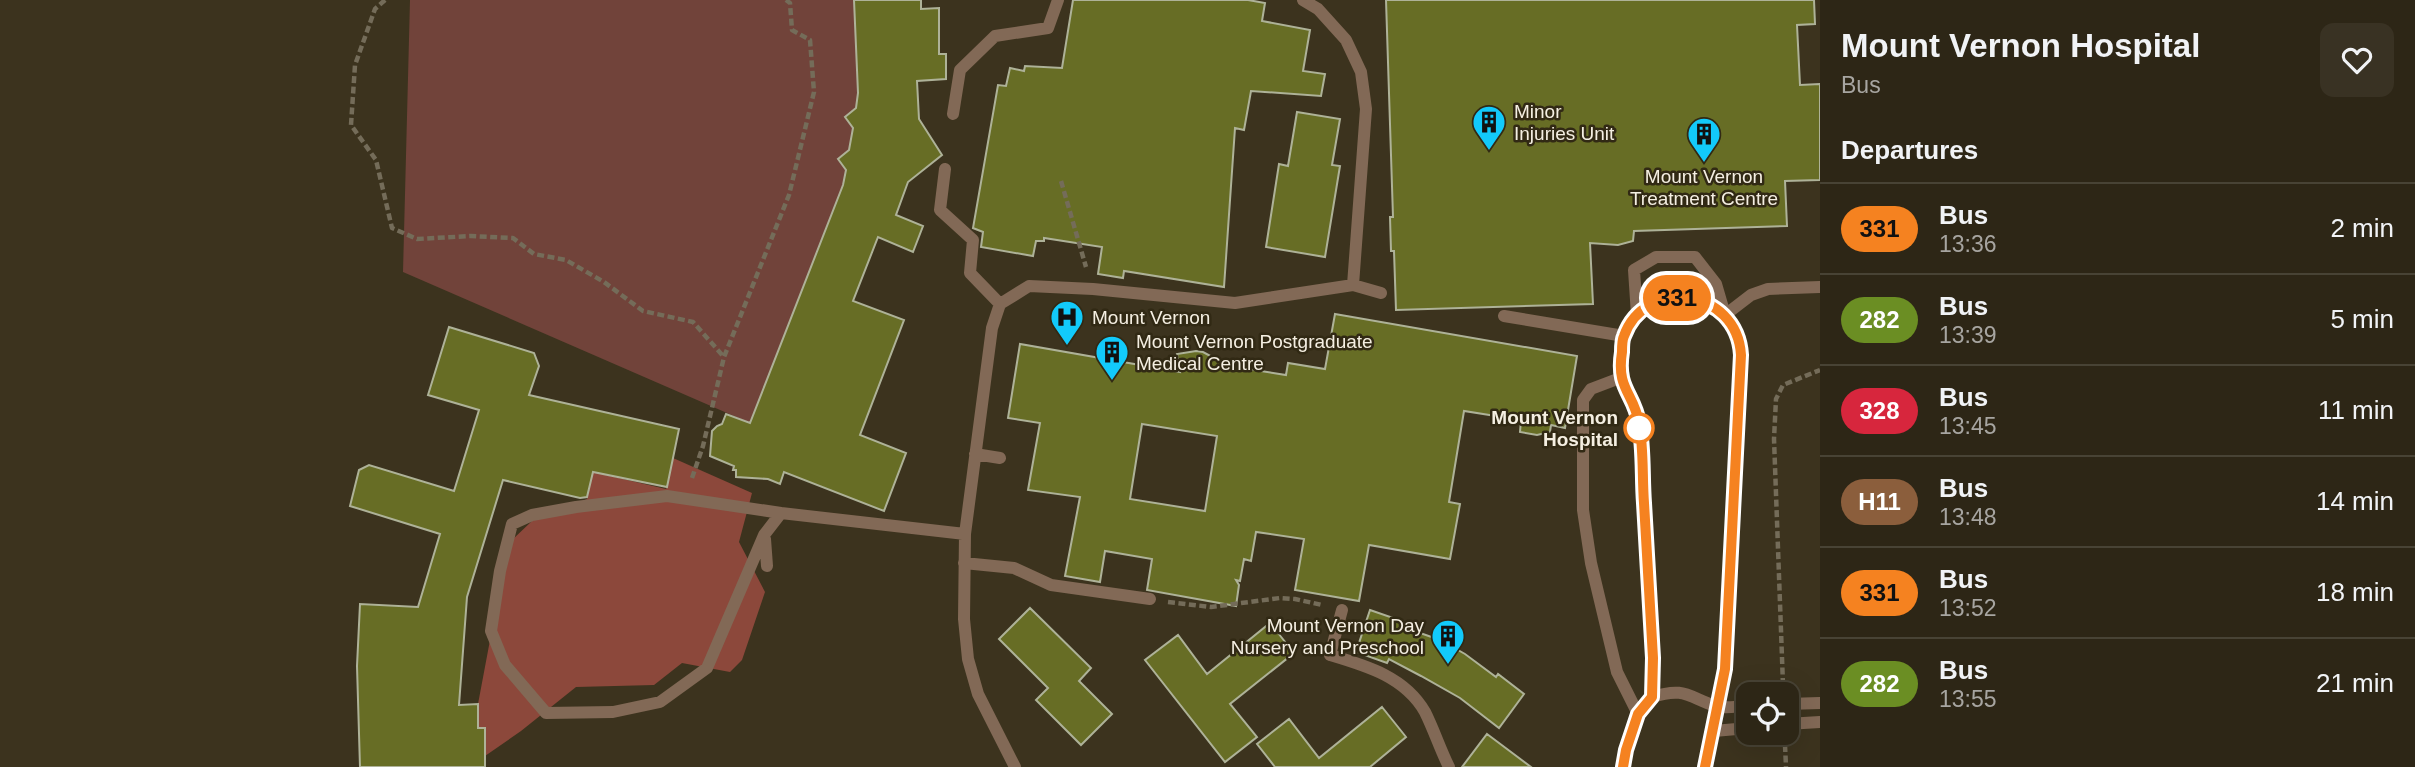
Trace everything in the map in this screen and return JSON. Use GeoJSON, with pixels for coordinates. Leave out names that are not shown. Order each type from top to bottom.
{"type":"FeatureCollection","features":[{"type":"Feature","properties":{"kind":"lane"},"geometry":{"type":"LineString","coordinates":[[953,114],[960,70],[995,36],[1048,28],[1058,0]]}},
{"type":"Feature","properties":{"kind":"lane"},"geometry":{"type":"LineString","coordinates":[[1303,0],[1318,9],[1346,40],[1361,72],[1366,109],[1353,285]]}},
{"type":"Feature","properties":{"kind":"lane"},"geometry":{"type":"LineString","coordinates":[[945,169],[940,210],[973,240],[970,273],[1000,304]]}},
{"type":"Feature","properties":{"kind":"lane"},"geometry":{"type":"LineString","coordinates":[[1637,315],[1634,270],[1656,257],[1695,257],[1716,284],[1726,315],[1740,340],[1742,369],[1725,669],[1705,767]]}},
{"type":"Feature","properties":{"kind":"lane"},"geometry":{"type":"LineString","coordinates":[[1015,767],[978,694],[968,659],[964,619],[965,534],[992,328],[1000,304],[1030,286],[1093,289],[1235,303],[1353,285],[1381,293]]}},
{"type":"Feature","properties":{"kind":"lane"},"geometry":{"type":"LineString","coordinates":[[1726,315],[1751,295],[1768,289],[1820,287]]}},
{"type":"Feature","properties":{"kind":"lane"},"geometry":{"type":"LineString","coordinates":[[1652,697],[1653,658],[1639,421],[1620,378],[1624,336],[1637,315],[1657,302],[1681,297],[1705,302],[1726,315]]}},
{"type":"Feature","properties":{"kind":"lane"},"geometry":{"type":"LineString","coordinates":[[1504,316],[1624,336]]}},
{"type":"Feature","properties":{"kind":"lane"},"geometry":{"type":"LineString","coordinates":[[1620,378],[1591,389],[1583,400],[1583,510],[1591,563],[1617,672],[1638,714]]}},
{"type":"Feature","properties":{"kind":"lane"},"geometry":{"type":"LineString","coordinates":[[975,454],[1000,458]]}},
{"type":"Feature","properties":{"kind":"lane"},"geometry":{"type":"LineString","coordinates":[[781,513],[764,535],[707,668],[660,702],[613,712],[546,713],[505,665],[491,631],[499,571],[512,524],[532,515],[667,496],[781,513],[965,534]]}},
{"type":"Feature","properties":{"kind":"lane"},"geometry":{"type":"LineString","coordinates":[[764,535],[767,566]]}},
{"type":"Feature","properties":{"kind":"lane"},"geometry":{"type":"LineString","coordinates":[[964,563],[1014,568],[1051,584],[1150,599]]}},
{"type":"Feature","properties":{"kind":"lane"},"geometry":{"type":"LineString","coordinates":[[1342,610],[1331,655],[1392,678],[1411,695],[1425,712],[1449,767]]}},
{"type":"Feature","properties":{"kind":"lane"},"geometry":{"type":"LineString","coordinates":[[1623,767],[1638,714],[1652,697],[1668,692],[1689,693],[1718,707],[1736,706]]}},
{"type":"Feature","properties":{"kind":"lane"},"geometry":{"type":"LineString","coordinates":[[1799,704],[1820,703]]}},
{"type":"Feature","properties":{"kind":"lane"},"geometry":{"type":"LineString","coordinates":[[1799,723],[1820,722]]}},
{"type":"Feature","properties":{"kind":"lane"},"geometry":{"type":"LineString","coordinates":[[1714,731],[1736,729]]}},
{"type":"Feature","properties":{"kind":"path"},"geometry":{"type":"LineString","coordinates":[[385,0],[375,9],[355,65],[351,125],[376,160],[392,228],[417,239],[471,236],[513,238],[534,254],[566,260],[604,282],[643,311],[693,322],[724,357]]}},
{"type":"Feature","properties":{"kind":"path"},"geometry":{"type":"LineString","coordinates":[[684,498],[703,446],[724,357],[789,195],[814,92],[810,40],[792,30],[790,3],[786,0]]}},
{"type":"Feature","properties":{"kind":"path"},"geometry":{"type":"LineString","coordinates":[[1061,181],[1093,289]]}},
{"type":"Feature","properties":{"kind":"path"},"geometry":{"type":"LineString","coordinates":[[1783,682],[1774,439],[1776,399],[1783,385],[1820,370]]}},
{"type":"Feature","properties":{"kind":"path"},"geometry":{"type":"LineString","coordinates":[[1150,599],[1212,607],[1264,599],[1295,599],[1342,610]]}},
{"type":"Feature","properties":{"kind":"path"},"geometry":{"type":"LineString","coordinates":[[1785,745],[1786,767]]}},
{"type":"Feature","properties":{"kind":"shaded area"},"geometry":{"type":"Polygon","coordinates":[[[410,0],[854,0],[859,93],[856,108],[849,113],[848,120],[853,128],[849,150],[842,156],[840,163],[846,170],[843,185],[750,423],[403,272],[410,0]]]}},
{"type":"Feature","properties":{"kind":"shaded area"},"geometry":{"type":"Polygon","coordinates":[[[673,458],[752,493],[739,542],[765,592],[742,660],[730,672],[682,663],[654,685],[576,687],[485,756],[485,729],[478,728],[478,704],[503,571],[512,540],[532,521],[587,499],[593,472],[666,489],[673,458]]]}},
{"type":"Feature","properties":{"kind":"building"},"geometry":{"type":"Polygon","coordinates":[[[854,0],[921,0],[921,9],[939,8],[939,54],[946,54],[946,79],[917,81],[919,119],[942,155],[908,182],[896,215],[923,226],[913,252],[878,237],[853,301],[904,320],[860,435],[906,453],[884,511],[784,472],[780,484],[768,479],[736,477],[734,466],[710,456],[712,431],[722,424],[726,414],[750,423],[843,185],[846,170],[838,159],[849,150],[853,128],[845,117],[856,108],[858,93],[854,0]]]}},
{"type":"Feature","properties":{"kind":"building"},"geometry":{"type":"Polygon","coordinates":[[[1073,0],[1248,0],[1265,3],[1262,21],[1310,30],[1303,71],[1325,74],[1321,96],[1251,91],[1244,130],[1235,128],[1224,287],[1124,271],[1123,278],[1098,274],[1102,247],[1044,238],[1044,241],[1036,241],[1033,256],[981,247],[983,232],[973,228],[998,85],[1006,86],[1010,68],[1024,71],[1025,66],[1062,68],[1073,0]]]}},
{"type":"Feature","properties":{"kind":"building"},"geometry":{"type":"Polygon","coordinates":[[[1386,0],[1814,0],[1815,24],[1797,25],[1800,85],[1820,84],[1820,180],[1785,181],[1787,226],[1634,231],[1633,241],[1618,245],[1590,243],[1593,304],[1396,310],[1394,251],[1391,251],[1390,217],[1393,217],[1386,0]]]}},
{"type":"Feature","properties":{"kind":"building"},"geometry":{"type":"Polygon","coordinates":[[[1297,112],[1340,119],[1332,165],[1340,166],[1325,257],[1266,247],[1279,164],[1288,166],[1297,112]]]}},
{"type":"Feature","properties":{"kind":"building"},"geometry":{"type":"Polygon","coordinates":[[[1335,314],[1577,356],[1565,428],[1551,425],[1550,432],[1537,435],[1520,432],[1521,420],[1464,411],[1449,502],[1460,504],[1450,559],[1369,545],[1359,601],[1295,590],[1304,539],[1256,532],[1251,561],[1244,559],[1240,581],[1236,580],[1239,585],[1236,606],[1147,590],[1152,559],[1105,551],[1100,582],[1065,576],[1080,497],[1028,490],[1040,423],[1008,418],[1020,344],[1180,372],[1177,354],[1196,351],[1229,366],[1286,375],[1288,363],[1325,369],[1335,314]],[[1142,424],[1130,499],[1205,511],[1217,436],[1142,424]]]}},
{"type":"Feature","properties":{"kind":"building"},"geometry":{"type":"Polygon","coordinates":[[[449,327],[534,353],[539,366],[529,395],[679,429],[667,487],[593,472],[587,497],[580,498],[503,480],[467,597],[459,705],[478,704],[478,728],[485,728],[485,767],[360,767],[357,666],[360,604],[418,607],[440,534],[350,506],[359,470],[369,465],[454,491],[479,410],[428,395],[449,327]]]}},
{"type":"Feature","properties":{"kind":"building"},"geometry":{"type":"Polygon","coordinates":[[[1030,608],[1091,668],[1079,681],[1112,714],[1081,745],[1036,700],[1048,688],[999,639],[1030,608]]]}},
{"type":"Feature","properties":{"kind":"building","name":"Mount Vernon Day Nursery and Preschool"},"geometry":{"type":"Polygon","coordinates":[[[1370,610],[1402,621],[1400,626],[1440,640],[1465,654],[1496,677],[1498,674],[1524,694],[1499,728],[1460,698],[1421,676],[1389,659],[1387,663],[1356,652],[1370,610]]]}},
{"type":"Feature","properties":{"kind":"building"},"geometry":{"type":"Polygon","coordinates":[[[1270,623],[1294,653],[1230,704],[1257,737],[1225,762],[1145,660],[1178,635],[1207,674],[1270,623]]]}},
{"type":"Feature","properties":{"kind":"building"},"geometry":{"type":"Polygon","coordinates":[[[1382,707],[1406,737],[1370,767],[1275,767],[1257,744],[1289,719],[1319,758],[1382,707]]]}},
{"type":"Feature","properties":{"kind":"building"},"geometry":{"type":"Polygon","coordinates":[[[1487,734],[1531,767],[1462,767],[1487,734]]]}},
{"type":"Feature","properties":{"kind":"bus line","name":"331"},"geometry":{"type":"LineString","coordinates":[[1623,767],[1638,714],[1652,697],[1653,658],[1639,421],[1620,378],[1620,366],[1624,336],[1637,315],[1657,302],[1681,297],[1705,302],[1726,315],[1740,340],[1742,369],[1725,669],[1705,767]]}},
{"type":"Feature","properties":{"kind":"place","name":"Minor Injuries Unit"},"geometry":{"type":"Point","coordinates":[1489,152]}},
{"type":"Feature","properties":{"kind":"place","name":"Mount Vernon Treatment Centre"},"geometry":{"type":"Point","coordinates":[1704,164]}},
{"type":"Feature","properties":{"kind":"place","name":"Mount Vernon"},"geometry":{"type":"Point","coordinates":[1067,347]}},
{"type":"Feature","properties":{"kind":"place","name":"Mount Vernon Postgraduate Medical Centre"},"geometry":{"type":"Point","coordinates":[1112,382]}},
{"type":"Feature","properties":{"kind":"place","name":"Mount Vernon Hospital"},"geometry":{"type":"Point","coordinates":[1639,428]}},
{"type":"Feature","properties":{"kind":"place","name":"Mount Vernon Day Nursery and Preschool"},"geometry":{"type":"Point","coordinates":[1448,666]}}]}
